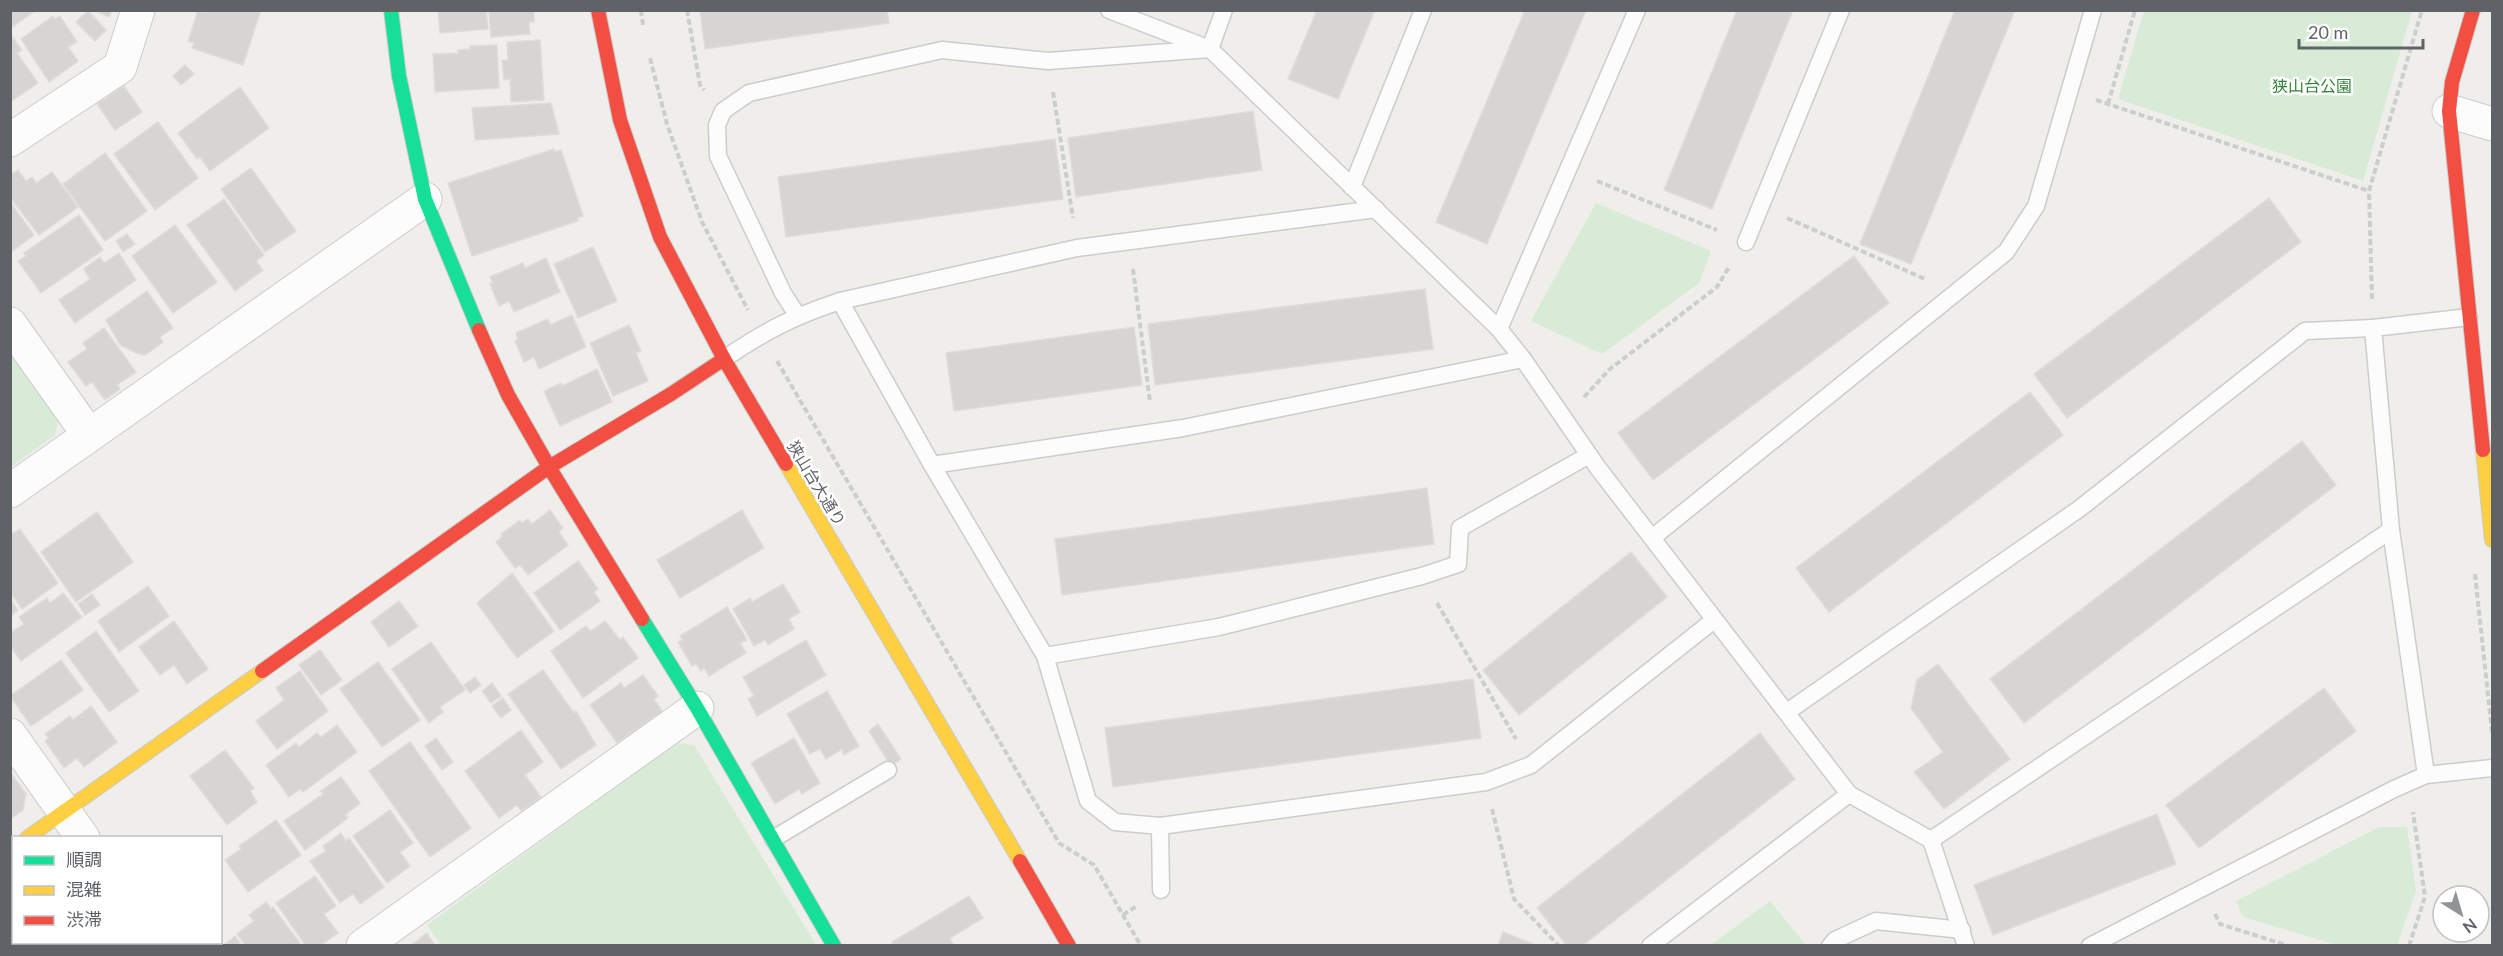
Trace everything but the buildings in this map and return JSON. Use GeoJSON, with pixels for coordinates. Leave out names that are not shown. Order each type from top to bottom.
{"type":"FeatureCollection","features":[{"type":"Feature","properties":{"kind":"street"},"geometry":{"type":"LineString","coordinates":[[10,140],[120,67],[138,10]]}},
{"type":"Feature","properties":{"kind":"street"},"geometry":{"type":"LineString","coordinates":[[391,10],[399,76],[425,200],[449,261],[508,395],[549,467],[697,708],[834,945]]}},
{"type":"Feature","properties":{"kind":"street","name":"狭山台大通り"},"geometry":{"type":"LineString","coordinates":[[598,10],[620,120],[660,237],[723,359],[1070,945]]}},
{"type":"Feature","properties":{"kind":"street"},"geometry":{"type":"LineString","coordinates":[[2473,10],[2452,82],[2449,111],[2493,540]]}},
{"type":"Feature","properties":{"kind":"street"},"geometry":{"type":"LineString","coordinates":[[2449,111],[2493,124]]}},
{"type":"Feature","properties":{"kind":"street"},"geometry":{"type":"LineString","coordinates":[[10,491],[425,200]]}},
{"type":"Feature","properties":{"kind":"street"},"geometry":{"type":"LineString","coordinates":[[10,324],[89,435]]}},
{"type":"Feature","properties":{"kind":"street"},"geometry":{"type":"LineString","coordinates":[[28,836],[549,467],[671,394],[723,359]]}},
{"type":"Feature","properties":{"kind":"street"},"geometry":{"type":"LineString","coordinates":[[363,945],[697,708]]}},
{"type":"Feature","properties":{"kind":"street"},"geometry":{"type":"LineString","coordinates":[[10,735],[82,836]]}},
{"type":"Feature","properties":{"kind":"lane"},"geometry":{"type":"LineString","coordinates":[[1109,10],[1210,49],[1499,329],[1523,359],[1589,455],[1849,794],[1931,840],[1964,938],[1876,921],[1834,940],[1830,945]]}},
{"type":"Feature","properties":{"kind":"lane"},"geometry":{"type":"LineString","coordinates":[[1210,49],[1224,10]]}},
{"type":"Feature","properties":{"kind":"lane"},"geometry":{"type":"LineString","coordinates":[[1352,186],[1423,10]]}},
{"type":"Feature","properties":{"kind":"lane"},"geometry":{"type":"LineString","coordinates":[[1499,329],[1637,10]]}},
{"type":"Feature","properties":{"kind":"lane"},"geometry":{"type":"LineString","coordinates":[[1746,242],[1841,10]]}},
{"type":"Feature","properties":{"kind":"lane"},"geometry":{"type":"LineString","coordinates":[[1652,538],[2006,252],[2036,206],[2093,10]]}},
{"type":"Feature","properties":{"kind":"lane"},"geometry":{"type":"LineString","coordinates":[[797,315],[783,293],[718,156],[717,125],[723,111],[749,93],[942,50],[1048,61],[1210,49]]}},
{"type":"Feature","properties":{"kind":"lane"},"geometry":{"type":"LineString","coordinates":[[723,359],[761,334],[797,315],[840,301],[1077,248],[1376,209]]}},
{"type":"Feature","properties":{"kind":"lane"},"geometry":{"type":"LineString","coordinates":[[840,301],[932,465],[1045,656],[1088,801],[1115,822],[1160,826],[1486,783],[1530,765],[1714,620]]}},
{"type":"Feature","properties":{"kind":"lane"},"geometry":{"type":"LineString","coordinates":[[1787,712],[2079,509],[2305,331],[2373,328],[2469,317]]}},
{"type":"Feature","properties":{"kind":"lane"},"geometry":{"type":"LineString","coordinates":[[2373,328],[2391,530],[2426,775]]}},
{"type":"Feature","properties":{"kind":"lane"},"geometry":{"type":"LineString","coordinates":[[932,465],[1154,432],[1523,359]]}},
{"type":"Feature","properties":{"kind":"lane"},"geometry":{"type":"LineString","coordinates":[[1045,656],[1219,627],[1422,576],[1458,564],[1460,528],[1589,455]]}},
{"type":"Feature","properties":{"kind":"lane"},"geometry":{"type":"LineString","coordinates":[[1931,840],[2391,530]]}},
{"type":"Feature","properties":{"kind":"lane"},"geometry":{"type":"LineString","coordinates":[[2090,945],[2408,782],[2426,775],[2493,768]]}},
{"type":"Feature","properties":{"kind":"lane"},"geometry":{"type":"LineString","coordinates":[[772,839],[888,770]]}},
{"type":"Feature","properties":{"kind":"lane"},"geometry":{"type":"LineString","coordinates":[[1650,945],[1849,794]]}},
{"type":"Feature","properties":{"kind":"lane"},"geometry":{"type":"LineString","coordinates":[[1160,826],[1161,890]]}},
{"type":"Feature","properties":{"kind":"path"},"geometry":{"type":"LineString","coordinates":[[641,10],[644,32]]}},
{"type":"Feature","properties":{"kind":"path"},"geometry":{"type":"LineString","coordinates":[[687,10],[700,86],[723,111]]}},
{"type":"Feature","properties":{"kind":"path"},"geometry":{"type":"LineString","coordinates":[[2108,104],[2135,10]]}},
{"type":"Feature","properties":{"kind":"path"},"geometry":{"type":"LineString","coordinates":[[2373,328],[2369,191],[2422,10]]}},
{"type":"Feature","properties":{"kind":"path"},"geometry":{"type":"LineString","coordinates":[[648,53],[668,124],[702,222],[761,334],[1059,843],[1094,865],[1141,945]]}},
{"type":"Feature","properties":{"kind":"path"},"geometry":{"type":"LineString","coordinates":[[1048,61],[1077,248]]}},
{"type":"Feature","properties":{"kind":"path"},"geometry":{"type":"LineString","coordinates":[[2070,90],[2369,191]]}},
{"type":"Feature","properties":{"kind":"path"},"geometry":{"type":"LineString","coordinates":[[1564,419],[1610,369],[1717,287],[1746,242],[1568,169]]}},
{"type":"Feature","properties":{"kind":"path"},"geometry":{"type":"LineString","coordinates":[[1760,206],[1956,292]]}},
{"type":"Feature","properties":{"kind":"path"},"geometry":{"type":"LineString","coordinates":[[1130,242],[1154,432]]}},
{"type":"Feature","properties":{"kind":"path"},"geometry":{"type":"LineString","coordinates":[[1422,576],[1530,765]]}},
{"type":"Feature","properties":{"kind":"path"},"geometry":{"type":"LineString","coordinates":[[2408,782],[2425,897],[2409,945]]}},
{"type":"Feature","properties":{"kind":"path"},"geometry":{"type":"LineString","coordinates":[[1486,783],[1514,899],[1559,945]]}},
{"type":"Feature","properties":{"kind":"path"},"geometry":{"type":"LineString","coordinates":[[2203,887],[2220,924],[2289,945]]}},
{"type":"Feature","properties":{"kind":"green space","name":"狭山台公園"},"geometry":{"type":"Polygon","coordinates":[[[2144,11],[2412,11],[2363,181],[2118,99],[2144,11]]]}},
{"type":"Feature","properties":{"kind":"green space"},"geometry":{"type":"Polygon","coordinates":[[[1596,203],[1711,251],[1699,283],[1602,354],[1531,321],[1596,203]]]}},
{"type":"Feature","properties":{"kind":"green space"},"geometry":{"type":"Polygon","coordinates":[[[10,349],[59,416],[55,435],[11,467],[10,349]]]}},
{"type":"Feature","properties":{"kind":"green space"},"geometry":{"type":"Polygon","coordinates":[[[677,743],[694,745],[816,945],[441,945],[427,925],[677,743]]]}},
{"type":"Feature","properties":{"kind":"green space"},"geometry":{"type":"Polygon","coordinates":[[[2379,827],[2407,827],[2416,891],[2397,945],[2337,945],[2243,917],[2236,901],[2379,827]]]}},
{"type":"Feature","properties":{"kind":"green space"},"geometry":{"type":"Polygon","coordinates":[[[1770,901],[1806,945],[1711,945],[1770,901]]]}},
{"type":"Feature","properties":{"kind":"traffic: fast"},"geometry":{"type":"LineString","coordinates":[[391,10],[399,76],[425,199],[479,330]]}},
{"type":"Feature","properties":{"kind":"traffic: fast"},"geometry":{"type":"LineString","coordinates":[[642,619],[697,708],[834,946]]}},
{"type":"Feature","properties":{"kind":"traffic: slow"},"geometry":{"type":"LineString","coordinates":[[2483,450],[2492,540]]}},
{"type":"Feature","properties":{"kind":"traffic: slow"},"geometry":{"type":"LineString","coordinates":[[786,464],[1020,861]]}},
{"type":"Feature","properties":{"kind":"traffic: slow"},"geometry":{"type":"LineString","coordinates":[[30,836],[262,671]]}},
{"type":"Feature","properties":{"kind":"traffic: jam"},"geometry":{"type":"LineString","coordinates":[[598,10],[620,120],[660,237],[724,359],[786,464]]}},
{"type":"Feature","properties":{"kind":"traffic: jam"},"geometry":{"type":"LineString","coordinates":[[2473,10],[2452,82],[2449,111],[2483,450]]}},
{"type":"Feature","properties":{"kind":"traffic: jam"},"geometry":{"type":"LineString","coordinates":[[479,330],[508,395],[642,619]]}},
{"type":"Feature","properties":{"kind":"traffic: jam"},"geometry":{"type":"LineString","coordinates":[[262,671],[549,467],[671,394],[724,359]]}},
{"type":"Feature","properties":{"kind":"traffic: jam"},"geometry":{"type":"LineString","coordinates":[[1020,861],[1069,946]]}}]}
